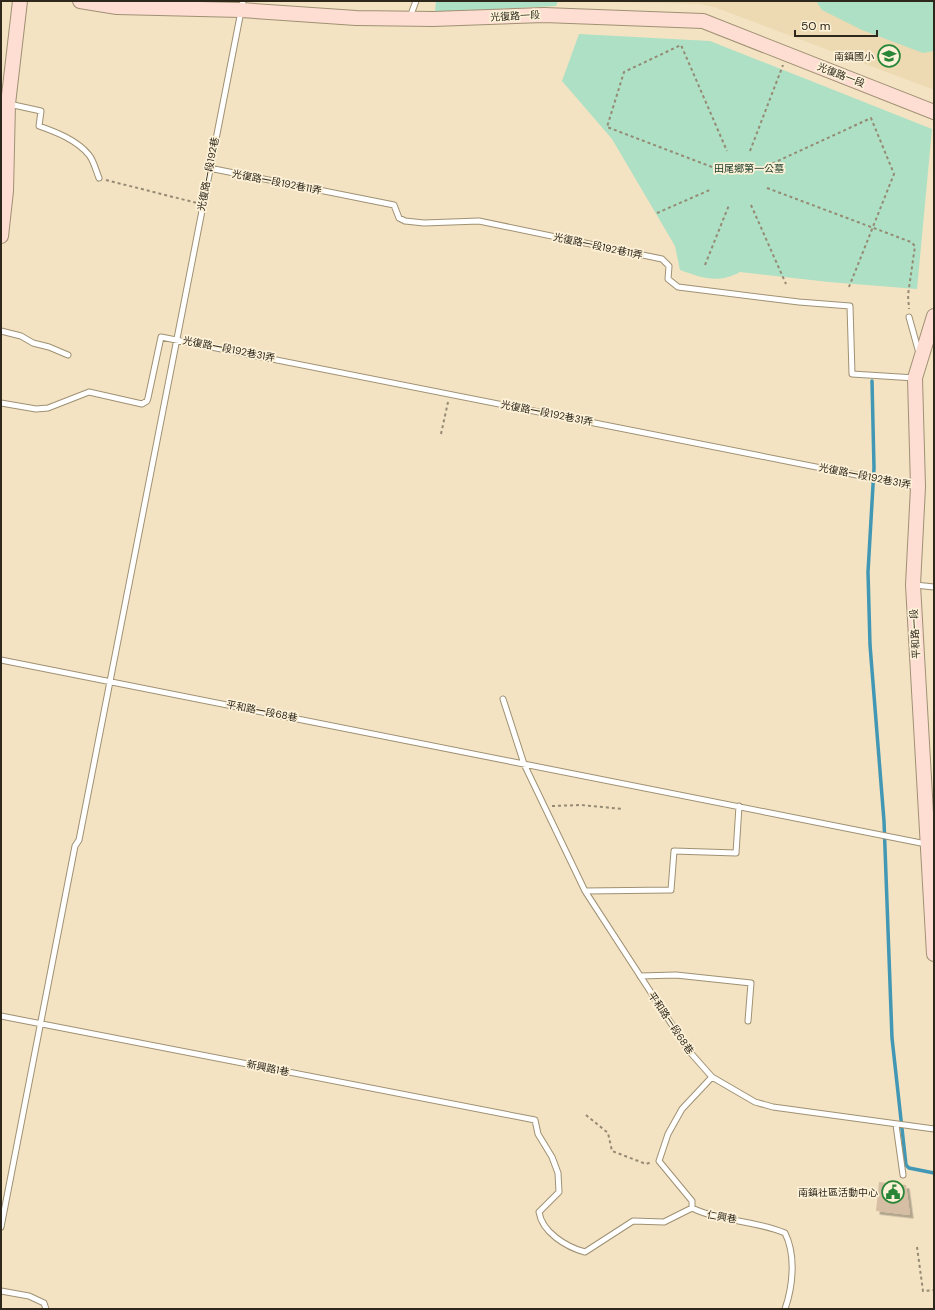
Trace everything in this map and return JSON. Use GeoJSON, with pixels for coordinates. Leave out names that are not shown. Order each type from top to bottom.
{"type":"FeatureCollection","features":[{"type":"Feature","properties":{"kind":"street"},"geometry":{"type":"LineString","coordinates":[[1,236],[6,191],[8,104],[20,1]]}},
{"type":"Feature","properties":{"kind":"street","name":"光復路一段"},"geometry":{"type":"LineString","coordinates":[[80,1],[117,7],[242,5],[356,18],[409,19],[544,15],[684,19],[703,21],[934,112]]}},
{"type":"Feature","properties":{"kind":"street","name":"平和路一段"},"geometry":{"type":"LineString","coordinates":[[934,316],[920,357],[915,378],[918,487],[913,585],[934,954]]}},
{"type":"Feature","properties":{"kind":"lane"},"geometry":{"type":"LineString","coordinates":[[409,19],[416,1]]}},
{"type":"Feature","properties":{"kind":"lane","name":"光復路一段192巷"},"geometry":{"type":"LineString","coordinates":[[1,1227],[42,1024],[75,846],[79,840],[242,5]]}},
{"type":"Feature","properties":{"kind":"lane"},"geometry":{"type":"LineString","coordinates":[[8,104],[41,111],[39,126],[53,131],[76,143],[90,155],[99,178]]}},
{"type":"Feature","properties":{"kind":"lane","name":"光復路一段192巷11弄"},"geometry":{"type":"LineString","coordinates":[[209,168],[394,204],[398,218],[405,221],[424,223],[479,221],[662,259],[669,266],[668,278],[678,287],[799,302],[850,306],[852,374],[915,378]]}},
{"type":"Feature","properties":{"kind":"lane"},"geometry":{"type":"LineString","coordinates":[[909,317],[920,357]]}},
{"type":"Feature","properties":{"kind":"lane"},"geometry":{"type":"LineString","coordinates":[[1,330],[21,336],[33,343],[49,347],[68,355]]}},
{"type":"Feature","properties":{"kind":"lane"},"geometry":{"type":"LineString","coordinates":[[1,403],[36,409],[48,408],[89,392],[142,404],[147,401],[148,398],[161,337],[176,338]]}},
{"type":"Feature","properties":{"kind":"lane","name":"光復路一段192巷31弄"},"geometry":{"type":"LineString","coordinates":[[176,338],[918,487]]}},
{"type":"Feature","properties":{"kind":"lane"},"geometry":{"type":"LineString","coordinates":[[913,585],[934,587]]}},
{"type":"Feature","properties":{"kind":"lane","name":"平和路一段68巷"},"geometry":{"type":"LineString","coordinates":[[1,660],[928,844]]}},
{"type":"Feature","properties":{"kind":"lane"},"geometry":{"type":"LineString","coordinates":[[503,699],[524,764]]}},
{"type":"Feature","properties":{"kind":"lane","name":"平和路一段68巷"},"geometry":{"type":"LineString","coordinates":[[524,764],[585,891],[689,1051],[712,1077],[755,1102],[773,1107],[934,1129]]}},
{"type":"Feature","properties":{"kind":"lane"},"geometry":{"type":"LineString","coordinates":[[585,891],[671,890],[674,851],[736,853],[739,806]]}},
{"type":"Feature","properties":{"kind":"lane"},"geometry":{"type":"LineString","coordinates":[[640,976],[676,975],[751,983],[748,1021]]}},
{"type":"Feature","properties":{"kind":"lane","name":"新興路1巷"},"geometry":{"type":"LineString","coordinates":[[1,1016],[535,1120],[538,1134],[552,1157],[558,1173],[559,1186],[559,1192],[539,1212],[540,1221],[550,1232],[575,1249],[585,1252],[633,1221],[664,1222],[692,1208]]}},
{"type":"Feature","properties":{"kind":"lane"},"geometry":{"type":"LineString","coordinates":[[692,1208],[692,1201],[659,1160],[668,1134],[682,1109],[712,1077]]}},
{"type":"Feature","properties":{"kind":"lane"},"geometry":{"type":"LineString","coordinates":[[896,1125],[903,1175]]}},
{"type":"Feature","properties":{"kind":"lane","name":"仁興巷"},"geometry":{"type":"LineString","coordinates":[[692,1208],[706,1215],[740,1220],[785,1233],[790,1243],[792,1259],[786,1309]]}},
{"type":"Feature","properties":{"kind":"lane"},"geometry":{"type":"LineString","coordinates":[[1,1291],[38,1300],[44,1303],[46,1309]]}},
{"type":"Feature","properties":{"kind":"path"},"geometry":{"type":"LineString","coordinates":[[712,167],[607,127],[624,72],[681,45],[727,151]]}},
{"type":"Feature","properties":{"kind":"path"},"geometry":{"type":"LineString","coordinates":[[750,151],[787,54]]}},
{"type":"Feature","properties":{"kind":"path"},"geometry":{"type":"LineString","coordinates":[[767,166],[871,118],[894,174],[849,287]]}},
{"type":"Feature","properties":{"kind":"path"},"geometry":{"type":"LineString","coordinates":[[99,178],[202,204]]}},
{"type":"Feature","properties":{"kind":"path"},"geometry":{"type":"LineString","coordinates":[[767,188],[911,242],[915,246],[908,294],[909,317]]}},
{"type":"Feature","properties":{"kind":"path"},"geometry":{"type":"LineString","coordinates":[[657,213],[712,189]]}},
{"type":"Feature","properties":{"kind":"path"},"geometry":{"type":"LineString","coordinates":[[705,265],[729,205]]}},
{"type":"Feature","properties":{"kind":"path"},"geometry":{"type":"LineString","coordinates":[[751,205],[786,284]]}},
{"type":"Feature","properties":{"kind":"path"},"geometry":{"type":"LineString","coordinates":[[441,434],[450,393]]}},
{"type":"Feature","properties":{"kind":"path"},"geometry":{"type":"LineString","coordinates":[[545,807],[581,805],[623,809]]}},
{"type":"Feature","properties":{"kind":"path"},"geometry":{"type":"LineString","coordinates":[[586,1115],[608,1133],[612,1151],[646,1164],[659,1160]]}},
{"type":"Feature","properties":{"kind":"path"},"geometry":{"type":"LineString","coordinates":[[918,1247],[923,1291],[934,1290]]}},
{"type":"Feature","properties":{"kind":"shaded area","name":"南鎮國小"},"geometry":{"type":"Polygon","coordinates":[[[564,1],[934,1],[934,90],[714,7],[699,4],[564,1]]]}},
{"type":"Feature","properties":{"kind":"green space"},"geometry":{"type":"Polygon","coordinates":[[[436,1],[558,1],[556,6],[435,12],[436,1]]]}},
{"type":"Feature","properties":{"kind":"green space"},"geometry":{"type":"Polygon","coordinates":[[[816,1],[934,1],[934,51],[923,53],[862,30],[822,10],[816,1]]]}},
{"type":"Feature","properties":{"kind":"green space","name":"田尾鄉第一公墓"},"geometry":{"type":"Polygon","coordinates":[[[579,34],[710,41],[932,129],[917,289],[829,282],[740,272],[732,276],[717,279],[703,277],[680,270],[675,246],[612,139],[562,81],[579,34]]]}},
{"type":"Feature","properties":{"kind":"building","name":"南鎮社區活動中心"},"geometry":{"type":"Polygon","coordinates":[[[879,1182],[906,1185],[910,1215],[876,1211],[879,1182]]]}},
{"type":"Feature","properties":{"kind":"waterway"},"geometry":{"type":"LineString","coordinates":[[872,381],[874,468],[868,572],[870,645],[884,821],[892,1038],[906,1165],[909,1168],[934,1173]]}},
{"type":"Feature","properties":{"kind":"place","name":"南鎮國小"},"geometry":{"type":"Point","coordinates":[889,56]}},
{"type":"Feature","properties":{"kind":"place","name":"南鎮社區活動中心"},"geometry":{"type":"Point","coordinates":[893,1192]}}]}
